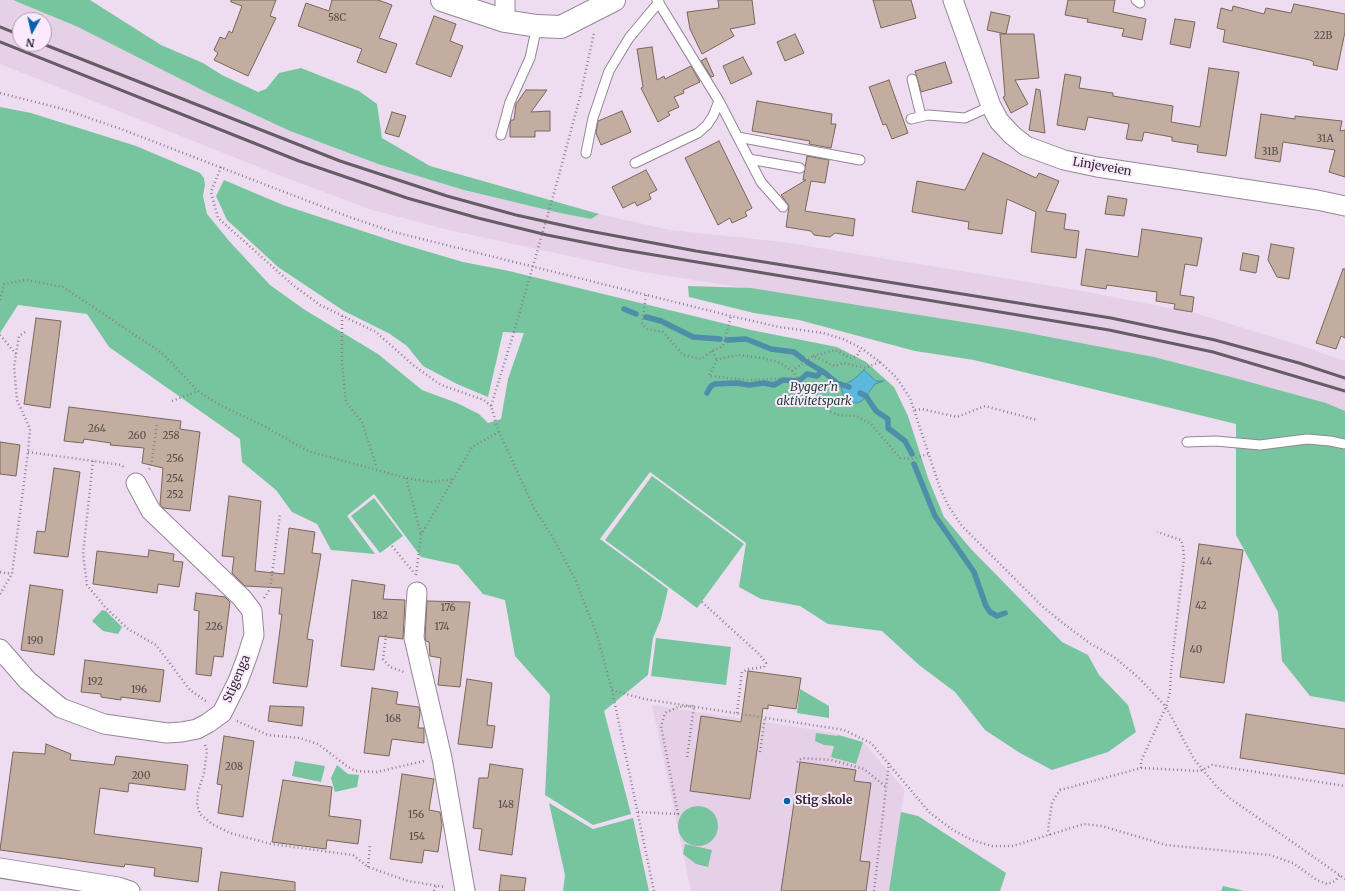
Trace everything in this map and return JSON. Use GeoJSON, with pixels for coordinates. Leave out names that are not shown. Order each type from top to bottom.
{"type":"FeatureCollection","features":[{"type":"Feature","properties":{"kind":"street"},"geometry":{"type":"LineString","coordinates":[[442,0],[505,22],[561,27],[614,0]]}},
{"type":"Feature","properties":{"kind":"street"},"geometry":{"type":"LineString","coordinates":[[505,0],[505,22]]}},
{"type":"Feature","properties":{"kind":"street","name":"Linjeveien"},"geometry":{"type":"LineString","coordinates":[[953,0],[991,106],[999,121],[1012,135],[1026,146],[1064,160],[1125,171],[1316,200],[1345,206]]}},
{"type":"Feature","properties":{"kind":"street"},"geometry":{"type":"LineString","coordinates":[[136,483],[151,511],[242,598],[252,611]]}},
{"type":"Feature","properties":{"kind":"street"},"geometry":{"type":"LineString","coordinates":[[417,584],[414,638],[442,758],[465,891]]}},
{"type":"Feature","properties":{"kind":"street","name":"Stigenga"},"geometry":{"type":"LineString","coordinates":[[0,649],[28,681],[61,708],[104,724],[128,728],[167,733],[197,729],[222,713],[238,681],[254,635],[252,611]]}},
{"type":"Feature","properties":{"kind":"street"},"geometry":{"type":"LineString","coordinates":[[0,868],[118,887],[130,891]]}},
{"type":"Feature","properties":{"kind":"lane"},"geometry":{"type":"LineString","coordinates":[[586,153],[593,118],[609,71],[629,38],[658,1],[719,101],[761,182],[783,207]]}},
{"type":"Feature","properties":{"kind":"lane"},"geometry":{"type":"LineString","coordinates":[[501,135],[510,102],[530,58],[537,26]]}},
{"type":"Feature","properties":{"kind":"lane"},"geometry":{"type":"LineString","coordinates":[[912,79],[921,116]]}},
{"type":"Feature","properties":{"kind":"lane"},"geometry":{"type":"LineString","coordinates":[[635,163],[698,133],[707,125],[713,116],[719,101]]}},
{"type":"Feature","properties":{"kind":"lane"},"geometry":{"type":"LineString","coordinates":[[911,119],[928,115],[965,118],[991,106]]}},
{"type":"Feature","properties":{"kind":"lane"},"geometry":{"type":"LineString","coordinates":[[738,137],[860,160]]}},
{"type":"Feature","properties":{"kind":"lane"},"geometry":{"type":"LineString","coordinates":[[749,159],[800,168]]}},
{"type":"Feature","properties":{"kind":"lane"},"geometry":{"type":"LineString","coordinates":[[1187,442],[1216,441],[1260,445],[1307,439],[1345,444]]}},
{"type":"Feature","properties":{"kind":"path"},"geometry":{"type":"LineString","coordinates":[[491,406],[514,332],[573,125],[593,40],[595,24],[593,11]]}},
{"type":"Feature","properties":{"kind":"path"},"geometry":{"type":"LineString","coordinates":[[0,93],[63,109],[221,167],[352,218],[394,232],[731,316],[823,333],[861,348],[880,362],[896,377],[910,398],[940,488],[949,507],[962,526],[1042,606],[1091,644],[1114,657],[1134,674],[1166,707],[1202,770],[1231,800],[1345,879]]}},
{"type":"Feature","properties":{"kind":"path"},"geometry":{"type":"LineString","coordinates":[[221,167],[211,192],[218,218],[293,285],[320,305],[376,332],[413,365],[441,385],[484,400],[491,406],[499,432],[534,508],[552,536],[575,579],[597,635],[612,690],[654,891]]}},
{"type":"Feature","properties":{"kind":"path"},"geometry":{"type":"LineString","coordinates":[[0,300],[4,284],[26,280],[63,287],[162,353],[198,391],[218,404],[266,427],[308,451],[406,478],[430,482],[454,479]]}},
{"type":"Feature","properties":{"kind":"path"},"geometry":{"type":"LineString","coordinates":[[646,295],[642,324],[647,328],[662,332],[683,355],[701,359],[712,351],[723,346],[731,316]]}},
{"type":"Feature","properties":{"kind":"path"},"geometry":{"type":"LineString","coordinates":[[342,316],[342,364],[346,402],[362,422],[377,469]]}},
{"type":"Feature","properties":{"kind":"path"},"geometry":{"type":"LineString","coordinates":[[0,594],[12,574],[28,452],[30,429],[18,400],[15,382],[16,354],[19,336],[25,332]]}},
{"type":"Feature","properties":{"kind":"path"},"geometry":{"type":"LineString","coordinates":[[0,335],[16,354]]}},
{"type":"Feature","properties":{"kind":"path"},"geometry":{"type":"LineString","coordinates":[[792,371],[813,356],[836,350],[850,358],[857,356],[861,348]]}},
{"type":"Feature","properties":{"kind":"path"},"geometry":{"type":"LineString","coordinates":[[712,351],[717,360]]}},
{"type":"Feature","properties":{"kind":"path"},"geometry":{"type":"LineString","coordinates":[[798,378],[747,380],[709,376],[717,360],[726,357],[739,355],[762,358],[781,363],[826,402],[828,411],[837,415],[857,416],[871,424],[900,458],[911,459],[928,454]]}},
{"type":"Feature","properties":{"kind":"path"},"geometry":{"type":"LineString","coordinates":[[813,356],[835,366],[844,363],[865,368],[880,362]]}},
{"type":"Feature","properties":{"kind":"path"},"geometry":{"type":"LineString","coordinates":[[172,400],[198,391]]}},
{"type":"Feature","properties":{"kind":"path"},"geometry":{"type":"LineString","coordinates":[[915,410],[922,409],[957,418],[985,406],[1037,420]]}},
{"type":"Feature","properties":{"kind":"path"},"geometry":{"type":"LineString","coordinates":[[28,452],[122,465],[136,483],[151,467],[157,422]]}},
{"type":"Feature","properties":{"kind":"path"},"geometry":{"type":"LineString","coordinates":[[421,535],[472,447],[499,432]]}},
{"type":"Feature","properties":{"kind":"path"},"geometry":{"type":"LineString","coordinates":[[93,461],[83,554],[87,584],[105,607],[128,629],[156,645],[167,657],[179,677],[190,690],[222,713],[254,730],[268,735],[300,738],[318,744],[348,767],[356,771],[377,772],[410,763],[442,758]]}},
{"type":"Feature","properties":{"kind":"path"},"geometry":{"type":"LineString","coordinates":[[406,478],[421,535],[417,584]]}},
{"type":"Feature","properties":{"kind":"path"},"geometry":{"type":"LineString","coordinates":[[252,611],[262,604],[270,589],[280,514]]}},
{"type":"Feature","properties":{"kind":"path"},"geometry":{"type":"LineString","coordinates":[[1141,768],[1141,761],[1166,707],[1170,692],[1184,547],[1181,540],[1156,532]]}},
{"type":"Feature","properties":{"kind":"path"},"geometry":{"type":"LineString","coordinates":[[392,546],[417,584]]}},
{"type":"Feature","properties":{"kind":"path"},"geometry":{"type":"LineString","coordinates":[[0,572],[12,574]]}},
{"type":"Feature","properties":{"kind":"path"},"geometry":{"type":"LineString","coordinates":[[702,602],[760,655],[766,663],[764,667],[749,669],[742,672],[737,713]]}},
{"type":"Feature","properties":{"kind":"path"},"geometry":{"type":"LineString","coordinates":[[386,635],[383,659],[390,667],[398,671],[422,675]]}},
{"type":"Feature","properties":{"kind":"path"},"geometry":{"type":"LineString","coordinates":[[612,690],[644,699],[844,730],[871,743],[889,762],[930,813],[953,830],[972,840],[992,846],[1013,846],[1084,824],[1102,826],[1166,845],[1270,855],[1293,863],[1317,880],[1327,884],[1335,881],[1340,875]]}},
{"type":"Feature","properties":{"kind":"path"},"geometry":{"type":"LineString","coordinates":[[687,758],[694,706]]}},
{"type":"Feature","properties":{"kind":"path"},"geometry":{"type":"LineString","coordinates":[[638,812],[678,814],[661,726],[665,713],[678,708],[694,706]]}},
{"type":"Feature","properties":{"kind":"path"},"geometry":{"type":"LineString","coordinates":[[760,752],[765,717]]}},
{"type":"Feature","properties":{"kind":"path"},"geometry":{"type":"LineString","coordinates":[[197,729],[207,750],[204,774],[198,792],[197,805],[200,814],[212,824],[230,833],[271,844],[353,855],[368,867],[408,881],[465,891]]}},
{"type":"Feature","properties":{"kind":"path"},"geometry":{"type":"LineString","coordinates":[[797,762],[802,758],[831,760],[864,769],[886,787]]}},
{"type":"Feature","properties":{"kind":"path"},"geometry":{"type":"LineString","coordinates":[[874,891],[889,762]]}},
{"type":"Feature","properties":{"kind":"path"},"geometry":{"type":"LineString","coordinates":[[1050,835],[1048,830],[1052,802],[1060,790],[1141,768],[1202,770],[1212,765],[1345,786]]}},
{"type":"Feature","properties":{"kind":"path"},"geometry":{"type":"LineString","coordinates":[[368,867],[370,845]]}},
{"type":"Feature","properties":{"kind":"path"},"geometry":{"type":"LineString","coordinates":[[434,891],[436,886]]}},
{"type":"Feature","properties":{"kind":"shaded area"},"geometry":{"type":"Polygon","coordinates":[[[0,0],[13,0],[42,12],[12,12],[12,52],[52,52],[52,16],[78,27],[208,93],[290,131],[378,164],[464,190],[591,219],[599,214],[670,230],[783,242],[1077,290],[1195,313],[1345,361],[1345,411],[1326,403],[1154,357],[1013,330],[643,272],[449,230],[372,210],[276,174],[0,64],[0,0]]]}},
{"type":"Feature","properties":{"kind":"shaded area","name":"Stig skole"},"geometry":{"type":"Polygon","coordinates":[[[652,705],[830,732],[863,742],[905,790],[901,812],[918,816],[1006,873],[1000,891],[691,891],[652,705]]]}},
{"type":"Feature","properties":{"kind":"green space"},"geometry":{"type":"Polygon","coordinates":[[[13,0],[90,0],[161,45],[203,63],[222,75],[258,92],[266,89],[279,73],[301,68],[359,91],[377,104],[382,138],[430,166],[599,214],[591,219],[560,213],[464,190],[378,164],[290,131],[208,93],[78,27],[52,16],[52,12],[42,12],[13,0]]]}},
{"type":"Feature","properties":{"kind":"green space","name":"Bygger'n aktivitetspark"},"geometry":{"type":"Polygon","coordinates":[[[0,107],[31,113],[136,146],[200,173],[204,178],[205,185],[203,196],[207,214],[230,242],[270,285],[305,310],[378,354],[422,390],[457,403],[479,414],[488,423],[501,419],[508,379],[524,333],[503,332],[488,397],[457,384],[423,366],[407,346],[390,334],[344,311],[278,267],[227,220],[216,196],[224,180],[283,205],[402,244],[463,262],[509,271],[751,330],[837,347],[866,362],[894,387],[908,416],[928,478],[944,517],[971,549],[1062,642],[1088,655],[1099,675],[1128,705],[1136,732],[1108,752],[1052,770],[1020,753],[985,730],[955,692],[919,665],[882,631],[828,624],[800,606],[761,599],[739,587],[746,543],[650,472],[600,539],[668,589],[661,619],[653,638],[648,675],[604,711],[631,814],[593,825],[545,795],[550,695],[515,656],[505,600],[483,594],[458,565],[421,557],[374,494],[347,516],[375,554],[331,550],[317,524],[292,512],[276,490],[242,462],[240,439],[109,347],[87,314],[18,305],[0,333],[0,107]]]}},
{"type":"Feature","properties":{"kind":"green space"},"geometry":{"type":"Polygon","coordinates":[[[688,286],[751,288],[1013,330],[1154,357],[1326,403],[1345,411],[1345,702],[1310,696],[1282,661],[1278,612],[1236,535],[1236,424],[974,360],[915,351],[799,320],[754,313],[689,297],[688,286]]]}},
{"type":"Feature","properties":{"kind":"green space"},"geometry":{"type":"Polygon","coordinates":[[[652,476],[744,544],[697,608],[605,540],[652,476]]]}},
{"type":"Feature","properties":{"kind":"green space"},"geometry":{"type":"Polygon","coordinates":[[[374,498],[403,536],[380,553],[351,516],[374,498]]]}},
{"type":"Feature","properties":{"kind":"green space"},"geometry":{"type":"Polygon","coordinates":[[[102,610],[106,611],[122,627],[118,634],[103,631],[92,621],[102,610]]]}},
{"type":"Feature","properties":{"kind":"green space"},"geometry":{"type":"Polygon","coordinates":[[[656,638],[731,647],[726,685],[651,676],[656,638]]]}},
{"type":"Feature","properties":{"kind":"green space"},"geometry":{"type":"Polygon","coordinates":[[[800,689],[829,706],[829,718],[797,713],[800,689]]]}},
{"type":"Feature","properties":{"kind":"green space"},"geometry":{"type":"Polygon","coordinates":[[[816,733],[838,735],[863,742],[856,764],[831,757],[834,746],[824,745],[815,741],[816,733]]]}},
{"type":"Feature","properties":{"kind":"green space"},"geometry":{"type":"Polygon","coordinates":[[[295,761],[325,766],[321,782],[292,776],[295,761]]]}},
{"type":"Feature","properties":{"kind":"green space"},"geometry":{"type":"Polygon","coordinates":[[[337,765],[348,774],[359,775],[357,787],[335,792],[331,778],[337,765]]]}},
{"type":"Feature","properties":{"kind":"green space"},"geometry":{"type":"Polygon","coordinates":[[[549,803],[593,829],[633,818],[649,891],[563,891],[565,875],[549,803]]]}},
{"type":"Feature","properties":{"kind":"green space"},"geometry":{"type":"Polygon","coordinates":[[[694,806],[702,806],[709,809],[715,815],[718,826],[715,837],[709,843],[702,846],[694,846],[687,843],[681,837],[678,830],[678,822],[681,815],[687,809],[694,806]]]}},
{"type":"Feature","properties":{"kind":"green space"},"geometry":{"type":"Polygon","coordinates":[[[901,812],[918,816],[1006,873],[1000,891],[889,891],[901,812]]]}},
{"type":"Feature","properties":{"kind":"green space"},"geometry":{"type":"Polygon","coordinates":[[[685,844],[712,850],[708,867],[696,864],[683,854],[685,844]]]}},
{"type":"Feature","properties":{"kind":"green space"},"geometry":{"type":"Polygon","coordinates":[[[1223,886],[1244,891],[1221,891],[1223,886]]]}},
{"type":"Feature","properties":{"kind":"water"},"geometry":{"type":"Polygon","coordinates":[[[864,370],[876,381],[884,381],[875,384],[863,400],[858,403],[853,403],[843,395],[841,386],[853,380],[864,370]]]}},
{"type":"Feature","properties":{"kind":"building"},"geometry":{"type":"Polygon","coordinates":[[[231,0],[276,0],[270,16],[276,18],[248,76],[214,60],[218,53],[214,50],[220,37],[225,39],[229,31],[232,33],[242,6],[231,2],[231,0]]]}},
{"type":"Feature","properties":{"kind":"building"},"geometry":{"type":"Polygon","coordinates":[[[332,0],[378,0],[392,5],[379,38],[397,44],[386,73],[357,62],[362,49],[298,26],[306,3],[329,11],[332,0]]]}},
{"type":"Feature","properties":{"kind":"building"},"geometry":{"type":"Polygon","coordinates":[[[718,0],[752,0],[755,24],[730,29],[734,36],[702,54],[690,29],[687,12],[719,8],[718,0]]]}},
{"type":"Feature","properties":{"kind":"building"},"geometry":{"type":"Polygon","coordinates":[[[873,0],[911,0],[916,18],[881,28],[873,0]]]}},
{"type":"Feature","properties":{"kind":"building"},"geometry":{"type":"Polygon","coordinates":[[[1068,0],[1115,0],[1113,12],[1146,19],[1142,40],[1122,36],[1124,29],[1087,22],[1088,19],[1065,15],[1068,0]]]}},
{"type":"Feature","properties":{"kind":"building"},"geometry":{"type":"Polygon","coordinates":[[[1294,4],[1345,14],[1345,32],[1337,70],[1313,65],[1314,62],[1310,60],[1223,42],[1225,30],[1217,28],[1221,8],[1232,11],[1233,6],[1264,14],[1266,8],[1291,13],[1294,4]]]}},
{"type":"Feature","properties":{"kind":"building"},"geometry":{"type":"Polygon","coordinates":[[[991,12],[1010,16],[1006,34],[987,30],[991,12]]]}},
{"type":"Feature","properties":{"kind":"building"},"geometry":{"type":"Polygon","coordinates":[[[434,16],[456,24],[450,41],[463,46],[451,77],[416,64],[434,16]]]}},
{"type":"Feature","properties":{"kind":"building"},"geometry":{"type":"Polygon","coordinates":[[[1175,19],[1195,22],[1190,48],[1170,44],[1175,19]]]}},
{"type":"Feature","properties":{"kind":"building"},"geometry":{"type":"Polygon","coordinates":[[[795,34],[804,53],[785,61],[777,42],[795,34]]]}},
{"type":"Feature","properties":{"kind":"building"},"geometry":{"type":"Polygon","coordinates":[[[1000,34],[1034,34],[1039,78],[1015,80],[1028,104],[1011,113],[1003,97],[1005,96],[1000,34]]]}},
{"type":"Feature","properties":{"kind":"building"},"geometry":{"type":"Polygon","coordinates":[[[652,47],[657,80],[664,76],[665,79],[691,66],[700,82],[683,90],[684,93],[674,97],[679,107],[668,112],[670,115],[658,122],[641,88],[643,87],[637,49],[652,47]]]}},
{"type":"Feature","properties":{"kind":"building"},"geometry":{"type":"Polygon","coordinates":[[[743,57],[752,74],[731,84],[723,66],[743,57]]]}},
{"type":"Feature","properties":{"kind":"building"},"geometry":{"type":"Polygon","coordinates":[[[706,58],[714,76],[711,77],[701,61],[706,58]]]}},
{"type":"Feature","properties":{"kind":"building"},"geometry":{"type":"Polygon","coordinates":[[[945,62],[952,83],[921,92],[915,71],[945,62]]]}},
{"type":"Feature","properties":{"kind":"building"},"geometry":{"type":"Polygon","coordinates":[[[1209,68],[1239,72],[1226,156],[1197,152],[1198,145],[1172,141],[1172,137],[1144,132],[1142,141],[1126,139],[1129,124],[1088,117],[1085,130],[1057,125],[1065,74],[1081,77],[1079,88],[1113,93],[1113,96],[1173,106],[1171,122],[1200,127],[1209,68]]]}},
{"type":"Feature","properties":{"kind":"building"},"geometry":{"type":"Polygon","coordinates":[[[889,80],[908,133],[892,139],[886,124],[883,125],[869,87],[889,80]]]}},
{"type":"Feature","properties":{"kind":"building"},"geometry":{"type":"Polygon","coordinates":[[[1036,89],[1040,90],[1045,133],[1029,130],[1036,89]]]}},
{"type":"Feature","properties":{"kind":"building"},"geometry":{"type":"Polygon","coordinates":[[[526,90],[547,90],[531,112],[550,111],[550,131],[535,131],[535,137],[510,137],[510,124],[511,120],[514,120],[516,104],[526,90]]]}},
{"type":"Feature","properties":{"kind":"building"},"geometry":{"type":"Polygon","coordinates":[[[757,101],[832,114],[831,124],[836,124],[831,148],[809,144],[810,141],[752,131],[757,101]]]}},
{"type":"Feature","properties":{"kind":"building"},"geometry":{"type":"Polygon","coordinates":[[[622,111],[631,132],[601,145],[596,133],[598,121],[622,111]]]}},
{"type":"Feature","properties":{"kind":"building"},"geometry":{"type":"Polygon","coordinates":[[[392,112],[406,116],[399,137],[385,133],[392,112]]]}},
{"type":"Feature","properties":{"kind":"building"},"geometry":{"type":"Polygon","coordinates":[[[1261,114],[1295,119],[1295,116],[1342,121],[1340,131],[1345,130],[1345,177],[1329,172],[1335,150],[1283,142],[1280,162],[1255,158],[1261,114]]]}},
{"type":"Feature","properties":{"kind":"building"},"geometry":{"type":"Polygon","coordinates":[[[719,141],[752,208],[745,212],[747,216],[732,223],[730,218],[718,225],[685,158],[719,141]]]}},
{"type":"Feature","properties":{"kind":"building"},"geometry":{"type":"Polygon","coordinates":[[[983,153],[1036,178],[1039,173],[1059,181],[1046,211],[1066,214],[1064,229],[1079,231],[1076,258],[1031,252],[1036,212],[1007,199],[1002,234],[968,229],[969,222],[912,212],[917,181],[965,190],[983,153]]]}},
{"type":"Feature","properties":{"kind":"building"},"geometry":{"type":"Polygon","coordinates":[[[807,156],[829,160],[825,183],[811,181],[805,211],[855,219],[853,236],[835,233],[830,237],[814,235],[811,231],[786,227],[789,206],[781,195],[806,180],[803,180],[807,156]]]}},
{"type":"Feature","properties":{"kind":"building"},"geometry":{"type":"Polygon","coordinates":[[[646,170],[657,190],[649,194],[651,199],[637,206],[635,202],[623,208],[612,187],[646,170]]]}},
{"type":"Feature","properties":{"kind":"building"},"geometry":{"type":"Polygon","coordinates":[[[1108,196],[1127,199],[1124,216],[1105,214],[1108,196]]]}},
{"type":"Feature","properties":{"kind":"building"},"geometry":{"type":"Polygon","coordinates":[[[1142,229],[1202,238],[1197,266],[1185,264],[1180,295],[1194,297],[1192,312],[1174,309],[1175,304],[1156,301],[1157,292],[1107,285],[1106,289],[1081,285],[1086,249],[1138,257],[1142,229]]]}},
{"type":"Feature","properties":{"kind":"building"},"geometry":{"type":"Polygon","coordinates":[[[1271,244],[1294,248],[1289,279],[1277,277],[1268,260],[1271,244]]]}},
{"type":"Feature","properties":{"kind":"building"},"geometry":{"type":"Polygon","coordinates":[[[1243,253],[1259,256],[1256,273],[1240,270],[1243,253]]]}},
{"type":"Feature","properties":{"kind":"building"},"geometry":{"type":"Polygon","coordinates":[[[1343,269],[1345,269],[1345,338],[1341,336],[1336,349],[1316,343],[1343,269]]]}},
{"type":"Feature","properties":{"kind":"building"},"geometry":{"type":"Polygon","coordinates":[[[36,318],[61,321],[50,408],[24,404],[36,318]]]}},
{"type":"Feature","properties":{"kind":"building"},"geometry":{"type":"Polygon","coordinates":[[[69,407],[181,421],[180,429],[200,432],[190,511],[163,508],[160,504],[163,468],[142,463],[144,448],[110,445],[111,443],[84,439],[83,443],[64,441],[69,407]]]}},
{"type":"Feature","properties":{"kind":"building"},"geometry":{"type":"Polygon","coordinates":[[[0,442],[20,445],[16,476],[0,474],[0,442]]]}},
{"type":"Feature","properties":{"kind":"building"},"geometry":{"type":"Polygon","coordinates":[[[54,468],[80,472],[68,557],[34,553],[37,531],[45,532],[54,468]]]}},
{"type":"Feature","properties":{"kind":"building"},"geometry":{"type":"Polygon","coordinates":[[[229,496],[261,501],[255,571],[284,574],[289,528],[315,532],[312,553],[321,554],[307,639],[313,640],[307,687],[273,683],[282,614],[279,614],[282,588],[245,586],[232,573],[234,557],[222,556],[229,496]]]}},
{"type":"Feature","properties":{"kind":"building"},"geometry":{"type":"Polygon","coordinates":[[[1199,544],[1243,550],[1224,683],[1180,677],[1199,544]]]}},
{"type":"Feature","properties":{"kind":"building"},"geometry":{"type":"Polygon","coordinates":[[[149,550],[174,554],[173,561],[183,562],[179,587],[158,584],[157,593],[93,584],[97,551],[148,557],[149,550]]]}},
{"type":"Feature","properties":{"kind":"building"},"geometry":{"type":"Polygon","coordinates":[[[352,580],[385,585],[383,599],[405,600],[403,639],[379,636],[374,670],[341,666],[352,580]]]}},
{"type":"Feature","properties":{"kind":"building"},"geometry":{"type":"Polygon","coordinates":[[[30,585],[63,590],[54,655],[21,650],[30,585]]]}},
{"type":"Feature","properties":{"kind":"building"},"geometry":{"type":"Polygon","coordinates":[[[196,593],[225,597],[230,602],[223,657],[214,656],[211,676],[196,674],[199,611],[194,610],[196,593]]]}},
{"type":"Feature","properties":{"kind":"building"},"geometry":{"type":"Polygon","coordinates":[[[427,601],[470,602],[460,687],[438,685],[441,658],[430,656],[429,642],[426,641],[425,637],[427,601]]]}},
{"type":"Feature","properties":{"kind":"building"},"geometry":{"type":"Polygon","coordinates":[[[85,660],[164,670],[160,702],[121,697],[121,700],[101,697],[101,694],[81,692],[85,660]]]}},
{"type":"Feature","properties":{"kind":"building"},"geometry":{"type":"Polygon","coordinates":[[[748,671],[801,678],[796,709],[768,705],[768,709],[763,708],[750,799],[690,791],[701,716],[741,722],[748,671]]]}},
{"type":"Feature","properties":{"kind":"building"},"geometry":{"type":"Polygon","coordinates":[[[467,679],[492,683],[487,725],[495,726],[492,748],[458,744],[467,679]]]}},
{"type":"Feature","properties":{"kind":"building"},"geometry":{"type":"Polygon","coordinates":[[[372,688],[398,692],[396,704],[419,707],[420,713],[418,728],[424,728],[424,743],[392,739],[389,756],[364,753],[372,688]]]}},
{"type":"Feature","properties":{"kind":"building"},"geometry":{"type":"Polygon","coordinates":[[[270,706],[304,707],[302,726],[268,721],[270,706]]]}},
{"type":"Feature","properties":{"kind":"building"},"geometry":{"type":"Polygon","coordinates":[[[1246,714],[1345,729],[1345,774],[1240,758],[1246,714]]]}},
{"type":"Feature","properties":{"kind":"building"},"geometry":{"type":"Polygon","coordinates":[[[224,736],[254,741],[243,817],[218,813],[222,785],[217,784],[224,736]]]}},
{"type":"Feature","properties":{"kind":"building"},"geometry":{"type":"Polygon","coordinates":[[[46,744],[71,754],[70,760],[114,765],[116,756],[188,765],[185,790],[129,783],[128,792],[100,788],[94,834],[202,848],[198,882],[154,876],[155,868],[125,864],[124,867],[0,850],[13,752],[45,754],[46,744]]]}},
{"type":"Feature","properties":{"kind":"building"},"geometry":{"type":"Polygon","coordinates":[[[800,762],[856,770],[854,781],[871,783],[860,861],[870,862],[866,891],[781,891],[800,762]]]}},
{"type":"Feature","properties":{"kind":"building"},"geometry":{"type":"Polygon","coordinates":[[[490,764],[523,769],[512,855],[479,850],[482,829],[473,828],[479,778],[488,778],[490,764]]]}},
{"type":"Feature","properties":{"kind":"building"},"geometry":{"type":"Polygon","coordinates":[[[402,774],[434,779],[429,810],[440,812],[442,825],[438,852],[424,850],[422,863],[390,859],[402,774]]]}},
{"type":"Feature","properties":{"kind":"building"},"geometry":{"type":"Polygon","coordinates":[[[283,780],[332,787],[329,816],[361,820],[358,844],[327,840],[326,849],[272,842],[283,780]]]}},
{"type":"Feature","properties":{"kind":"building"},"geometry":{"type":"Polygon","coordinates":[[[221,872],[295,882],[295,891],[218,891],[221,872]]]}},
{"type":"Feature","properties":{"kind":"building"},"geometry":{"type":"Polygon","coordinates":[[[501,875],[526,878],[524,891],[499,891],[501,875]]]}},
{"type":"Feature","properties":{"kind":"waterway"},"geometry":{"type":"LineString","coordinates":[[624,309],[636,314]]}},
{"type":"Feature","properties":{"kind":"waterway"},"geometry":{"type":"LineString","coordinates":[[646,317],[661,321],[693,337],[720,339]]}},
{"type":"Feature","properties":{"kind":"waterway"},"geometry":{"type":"LineString","coordinates":[[727,340],[746,339],[771,349],[794,352],[803,359]]}},
{"type":"Feature","properties":{"kind":"waterway"},"geometry":{"type":"LineString","coordinates":[[807,362],[825,373],[837,383],[849,387]]}},
{"type":"Feature","properties":{"kind":"waterway"},"geometry":{"type":"LineString","coordinates":[[707,393],[711,386],[715,384],[737,383],[749,385],[764,383],[774,385],[783,380],[799,381],[807,374],[817,376],[822,371]]}},
{"type":"Feature","properties":{"kind":"waterway"},"geometry":{"type":"LineString","coordinates":[[860,393],[866,396],[876,411],[888,419],[888,428],[905,441],[912,454]]}},
{"type":"Feature","properties":{"kind":"waterway"},"geometry":{"type":"LineString","coordinates":[[914,464],[935,516],[974,572],[986,606],[990,612],[997,616],[1005,613]]}},
{"type":"Feature","properties":{"kind":"railway"},"geometry":{"type":"LineString","coordinates":[[0,27],[12,32]]}},
{"type":"Feature","properties":{"kind":"railway"},"geometry":{"type":"LineString","coordinates":[[0,42],[299,161],[407,198],[478,218],[547,235],[618,249],[1109,330],[1213,352],[1345,391]]}},
{"type":"Feature","properties":{"kind":"railway"},"geometry":{"type":"LineString","coordinates":[[52,48],[340,161],[447,196],[516,215],[584,230],[696,251],[1111,318],[1215,340],[1299,363],[1345,378]]}},
{"type":"Feature","properties":{"kind":"place","name":"Stig skole"},"geometry":{"type":"Point","coordinates":[787,801]}}]}
